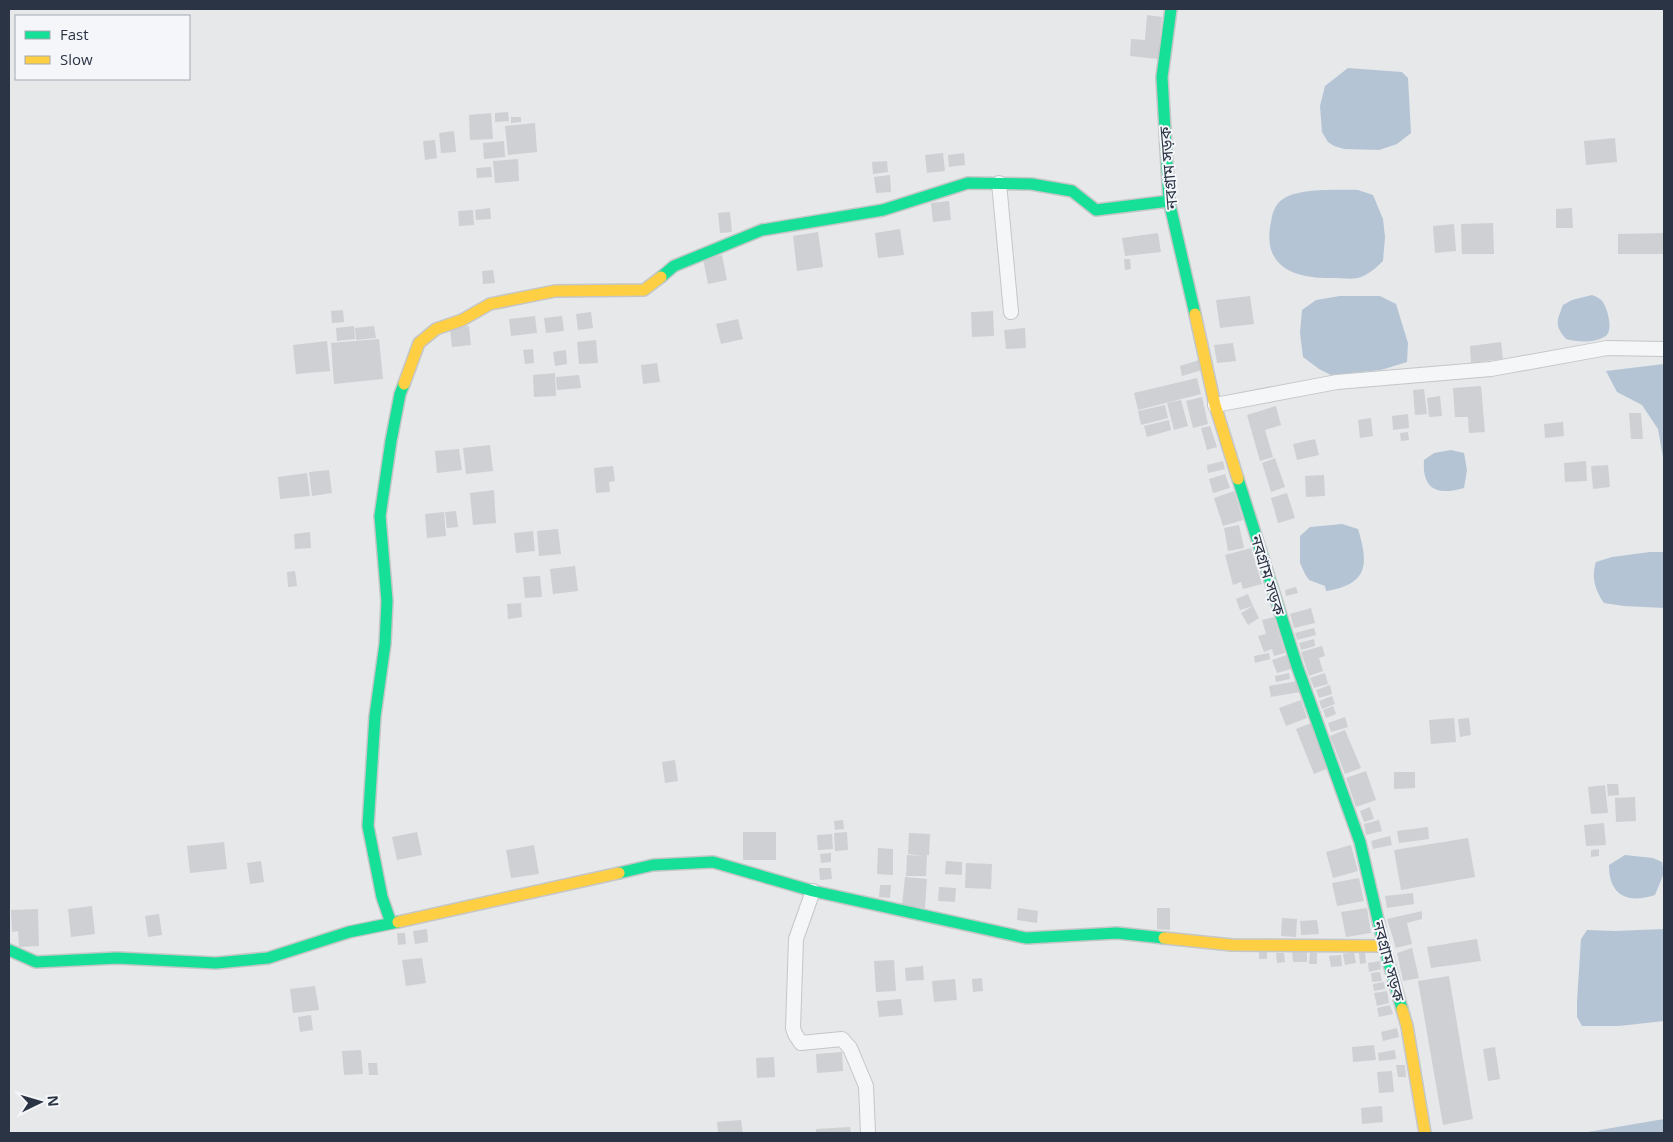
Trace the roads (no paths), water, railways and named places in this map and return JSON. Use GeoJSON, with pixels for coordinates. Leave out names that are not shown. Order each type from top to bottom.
{"type":"FeatureCollection","features":[{"type":"Feature","properties":{"kind":"street","name":"নবগ্রাম সড়ক"},"geometry":{"type":"LineString","coordinates":[[1171,9],[1162,76],[1169,201],[1215,405],[1297,666],[1360,842],[1384,946],[1407,1026],[1425,1133]]}},
{"type":"Feature","properties":{"kind":"street"},"geometry":{"type":"LineString","coordinates":[[391,924],[378,882],[368,826],[375,716],[385,644],[387,601],[380,516],[390,441],[400,394],[419,344],[436,329],[462,320],[490,304],[555,291],[644,290],[674,266],[762,230],[883,210],[968,182],[1031,184],[1072,191],[1096,210],[1169,201]]}},
{"type":"Feature","properties":{"kind":"street"},"geometry":{"type":"LineString","coordinates":[[999,183],[1012,312]]}},
{"type":"Feature","properties":{"kind":"street"},"geometry":{"type":"LineString","coordinates":[[1215,405],[1337,382],[1491,369],[1607,348],[1664,349]]}},
{"type":"Feature","properties":{"kind":"street"},"geometry":{"type":"LineString","coordinates":[[9,950],[36,962],[117,958],[216,963],[268,958],[349,932],[653,865],[713,862],[813,890],[1026,938],[1117,933],[1232,945],[1384,946]]}},
{"type":"Feature","properties":{"kind":"street"},"geometry":{"type":"LineString","coordinates":[[813,890],[796,939],[793,1028],[801,1043],[842,1039],[850,1048],[866,1086],[868,1133]]}},
{"type":"Feature","properties":{"kind":"water"},"geometry":{"type":"Polygon","coordinates":[[[1348,68],[1402,72],[1408,78],[1411,133],[1397,144],[1379,150],[1344,149],[1328,142],[1322,132],[1320,106],[1325,86],[1348,68]]]}},
{"type":"Feature","properties":{"kind":"water"},"geometry":{"type":"Polygon","coordinates":[[[1358,190],[1373,195],[1383,219],[1385,237],[1383,261],[1367,274],[1358,278],[1348,279],[1307,276],[1284,268],[1271,250],[1269,238],[1273,213],[1280,201],[1290,195],[1309,191],[1358,190]]]}},
{"type":"Feature","properties":{"kind":"water"},"geometry":{"type":"Polygon","coordinates":[[[1592,295],[1601,299],[1606,307],[1609,322],[1607,335],[1590,341],[1566,339],[1558,326],[1559,315],[1563,305],[1572,300],[1592,295]]]}},
{"type":"Feature","properties":{"kind":"water"},"geometry":{"type":"Polygon","coordinates":[[[1340,296],[1380,296],[1396,304],[1408,343],[1407,362],[1381,370],[1331,375],[1303,357],[1300,333],[1302,310],[1316,300],[1340,296]]]}},
{"type":"Feature","properties":{"kind":"water"},"geometry":{"type":"Polygon","coordinates":[[[1664,364],[1664,463],[1658,429],[1642,405],[1617,392],[1606,371],[1664,364]]]}},
{"type":"Feature","properties":{"kind":"water"},"geometry":{"type":"Polygon","coordinates":[[[1451,450],[1464,453],[1467,470],[1464,488],[1446,491],[1433,488],[1426,478],[1424,460],[1434,453],[1451,450]]]}},
{"type":"Feature","properties":{"kind":"water"},"geometry":{"type":"Polygon","coordinates":[[[1342,524],[1358,529],[1364,553],[1364,563],[1362,571],[1357,578],[1340,588],[1326,591],[1325,586],[1309,580],[1305,574],[1300,563],[1300,536],[1310,527],[1342,524]]]}},
{"type":"Feature","properties":{"kind":"water"},"geometry":{"type":"Polygon","coordinates":[[[1664,552],[1664,608],[1604,603],[1595,583],[1596,562],[1612,557],[1664,552]]]}},
{"type":"Feature","properties":{"kind":"water"},"geometry":{"type":"Polygon","coordinates":[[[1625,855],[1653,858],[1662,862],[1664,873],[1655,895],[1645,898],[1629,898],[1616,890],[1612,884],[1609,865],[1625,855]]]}},
{"type":"Feature","properties":{"kind":"water"},"geometry":{"type":"Polygon","coordinates":[[[1664,929],[1664,1021],[1619,1026],[1582,1026],[1577,1017],[1577,1001],[1581,939],[1587,930],[1664,929]]]}},
{"type":"Feature","properties":{"kind":"water"},"geometry":{"type":"Polygon","coordinates":[[[1664,1119],[1664,1133],[1582,1133],[1664,1119]]]}}]}
